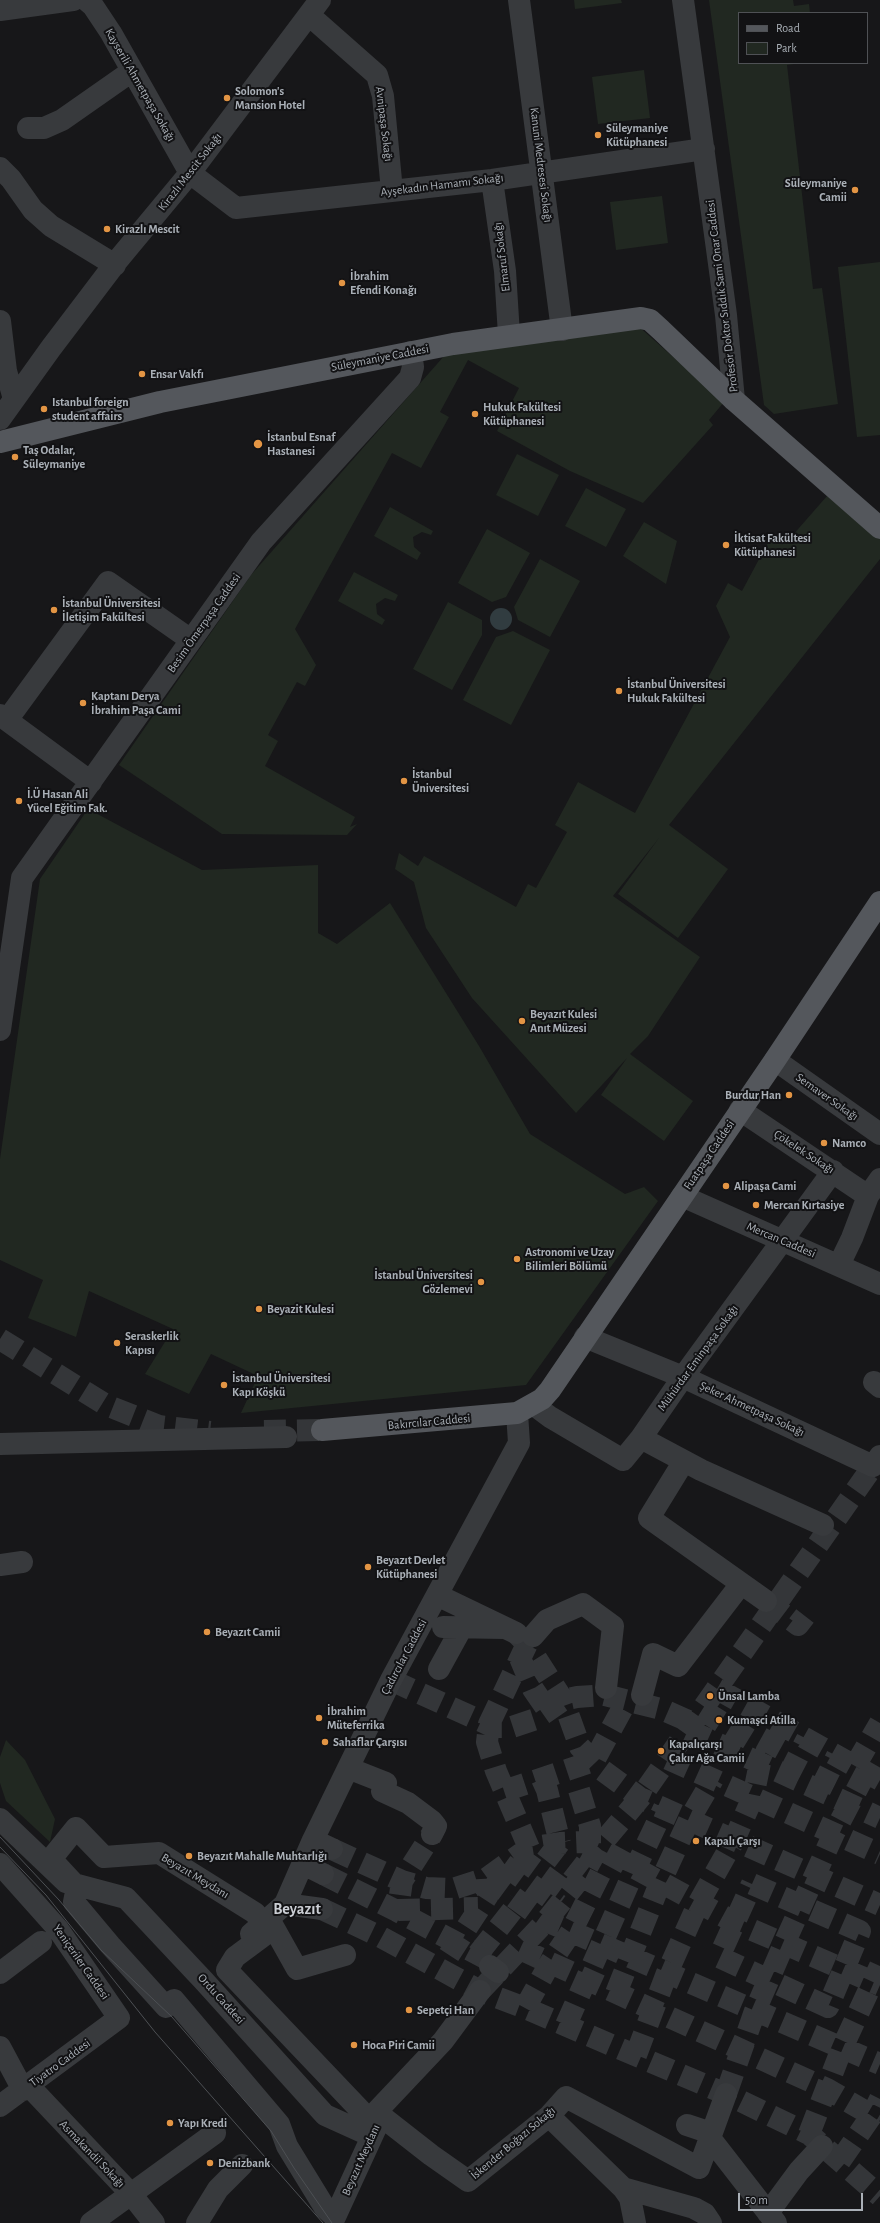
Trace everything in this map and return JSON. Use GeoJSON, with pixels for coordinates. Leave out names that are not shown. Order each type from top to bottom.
{"type":"FeatureCollection","features":[{"type":"Feature","properties":{"kind":"main road","name":"Süleymaniye Caddesi"},"geometry":{"type":"LineString","coordinates":[[0,442],[160,402],[411,352],[509,335],[562,330],[641,318],[650,320],[734,400]]}},
{"type":"Feature","properties":{"kind":"main road","name":"Profesör Doktor Sıddık Sami Onar Caddesi"},"geometry":{"type":"LineString","coordinates":[[734,400],[880,528]]}},
{"type":"Feature","properties":{"kind":"main road","name":"Fuatpaşa Caddesi"},"geometry":{"type":"LineString","coordinates":[[526,1409],[550,1390],[775,1060],[880,902]]}},
{"type":"Feature","properties":{"kind":"main road","name":"Bakırcılar Caddesi"},"geometry":{"type":"LineString","coordinates":[[322,1430],[526,1409]]}},
{"type":"Feature","properties":{"kind":"street"},"geometry":{"type":"LineString","coordinates":[[0,10],[73,0]]}},
{"type":"Feature","properties":{"kind":"street","name":"Kayserili Ahmetpaşa Sokağı"},"geometry":{"type":"LineString","coordinates":[[86,0],[94,6],[190,173]]}},
{"type":"Feature","properties":{"kind":"street","name":"Kanuni Medresesi Sokağı"},"geometry":{"type":"LineString","coordinates":[[519,0],[562,330]]}},
{"type":"Feature","properties":{"kind":"street","name":"Profesör Doktor Sıddık Sami Onar Caddesi"},"geometry":{"type":"LineString","coordinates":[[682,0],[726,315],[734,400]]}},
{"type":"Feature","properties":{"kind":"street","name":"Kirazlı Mescit Sokağı"},"geometry":{"type":"LineString","coordinates":[[0,419],[114,265],[190,173],[315,8]]}},
{"type":"Feature","properties":{"kind":"street","name":"Avnipaşa Sokağı"},"geometry":{"type":"LineString","coordinates":[[315,8],[377,75],[383,96],[392,191]]}},
{"type":"Feature","properties":{"kind":"street"},"geometry":{"type":"LineString","coordinates":[[28,128],[44,128],[62,120],[132,71]]}},
{"type":"Feature","properties":{"kind":"street","name":"Ayşekadın Hamamı Sokağı"},"geometry":{"type":"LineString","coordinates":[[190,173],[236,208],[492,180],[704,149]]}},
{"type":"Feature","properties":{"kind":"street"},"geometry":{"type":"LineString","coordinates":[[0,168],[11,179],[33,210],[51,226],[114,265]]}},
{"type":"Feature","properties":{"kind":"street","name":"Elmaruf Sokağı"},"geometry":{"type":"LineString","coordinates":[[492,180],[505,271],[509,335]]}},
{"type":"Feature","properties":{"kind":"street"},"geometry":{"type":"LineString","coordinates":[[0,321],[6,371],[14,399]]}},
{"type":"Feature","properties":{"kind":"street","name":"Besim Ömerpaşa Caddesi"},"geometry":{"type":"LineString","coordinates":[[0,1030],[7,932],[22,878],[262,542],[410,378],[413,367],[411,352]]}},
{"type":"Feature","properties":{"kind":"street"},"geometry":{"type":"LineString","coordinates":[[90,782],[3,718],[108,582],[192,640]]}},
{"type":"Feature","properties":{"kind":"street","name":"Semaver Sokağı"},"geometry":{"type":"LineString","coordinates":[[775,1060],[880,1134]]}},
{"type":"Feature","properties":{"kind":"street","name":"Çökelek Sokağı"},"geometry":{"type":"LineString","coordinates":[[740,1110],[833,1171],[874,1188]]}},
{"type":"Feature","properties":{"kind":"street","name":"Mühürdar Eminpaşa Sokağı"},"geometry":{"type":"LineString","coordinates":[[526,1409],[550,1417],[623,1460],[641,1438],[683,1377],[833,1171]]}},
{"type":"Feature","properties":{"kind":"street"},"geometry":{"type":"LineString","coordinates":[[839,1265],[874,1188]]}},
{"type":"Feature","properties":{"kind":"street","name":"Mercan Caddesi"},"geometry":{"type":"LineString","coordinates":[[682,1196],[784,1240],[880,1284]]}},
{"type":"Feature","properties":{"kind":"street","name":"Şeker Ahmetpaşa Sokağı"},"geometry":{"type":"LineString","coordinates":[[585,1337],[683,1377],[876,1461]]}},
{"type":"Feature","properties":{"kind":"street","name":"Çadırcılar Caddesi"},"geometry":{"type":"LineString","coordinates":[[285,1904],[303,1864],[323,1844],[348,1768],[391,1680],[519,1443],[526,1409]]}},
{"type":"Feature","properties":{"kind":"street"},"geometry":{"type":"LineString","coordinates":[[0,1444],[286,1437]]}},
{"type":"Feature","properties":{"kind":"street"},"geometry":{"type":"LineString","coordinates":[[641,1438],[684,1461],[823,1525]]}},
{"type":"Feature","properties":{"kind":"street"},"geometry":{"type":"LineString","coordinates":[[684,1461],[649,1518],[766,1601]]}},
{"type":"Feature","properties":{"kind":"street"},"geometry":{"type":"LineString","coordinates":[[0,1565],[22,1562]]}},
{"type":"Feature","properties":{"kind":"street"},"geometry":{"type":"LineString","coordinates":[[642,1695],[654,1654],[678,1666],[741,1584]]}},
{"type":"Feature","properties":{"kind":"street"},"geometry":{"type":"LineString","coordinates":[[437,1595],[519,1632]]}},
{"type":"Feature","properties":{"kind":"street"},"geometry":{"type":"LineString","coordinates":[[439,1669],[452,1628],[519,1632],[583,1604],[613,1626],[606,1688]]}},
{"type":"Feature","properties":{"kind":"street"},"geometry":{"type":"LineString","coordinates":[[348,1768],[386,1783],[382,1791],[408,1803],[432,1821],[436,1826],[432,1834]]}},
{"type":"Feature","properties":{"kind":"street"},"geometry":{"type":"LineString","coordinates":[[0,1819],[72,1885]]}},
{"type":"Feature","properties":{"kind":"street","name":"Beyazıt Meydanı"},"geometry":{"type":"LineString","coordinates":[[76,1828],[104,1858],[159,1853],[255,1912],[266,1922],[266,1934],[236,1957],[227,1970],[364,2114],[372,2121],[380,2119],[335,2217],[325,2208],[287,2146],[279,2124],[174,2000],[166,2006],[110,1945],[74,1902],[72,1885],[51,1860],[76,1828]]}},
{"type":"Feature","properties":{"kind":"street","name":"Yeniçeriler Caddesi"},"geometry":{"type":"LineString","coordinates":[[0,1864],[41,1908],[58,1929],[119,2018]]}},
{"type":"Feature","properties":{"kind":"street"},"geometry":{"type":"LineString","coordinates":[[303,1864],[323,1874]]}},
{"type":"Feature","properties":{"kind":"street","name":"Ordu Caddesi"},"geometry":{"type":"LineString","coordinates":[[72,1885],[126,1898],[204,1981],[325,2115],[372,2121]]}},
{"type":"Feature","properties":{"kind":"street"},"geometry":{"type":"LineString","coordinates":[[204,1981],[230,1951],[266,1922],[285,1904],[322,1909]]}},
{"type":"Feature","properties":{"kind":"street"},"geometry":{"type":"LineString","coordinates":[[266,1922],[297,1969],[345,1955]]}},
{"type":"Feature","properties":{"kind":"street"},"geometry":{"type":"LineString","coordinates":[[0,1972],[41,1942]]}},
{"type":"Feature","properties":{"kind":"street"},"geometry":{"type":"LineString","coordinates":[[372,2121],[443,2041],[480,1991]]}},
{"type":"Feature","properties":{"kind":"street","name":"Tiyatro Caddesi"},"geometry":{"type":"LineString","coordinates":[[0,2106],[119,2018]]}},
{"type":"Feature","properties":{"kind":"street","name":"Asmakandil Sokağı"},"geometry":{"type":"LineString","coordinates":[[0,2046],[26,2088],[131,2194],[154,2223]]}},
{"type":"Feature","properties":{"kind":"street"},"geometry":{"type":"LineString","coordinates":[[710,2135],[726,2094]]}},
{"type":"Feature","properties":{"kind":"street","name":"İskender Boğazı Sokağı"},"geometry":{"type":"LineString","coordinates":[[372,2121],[431,2155],[468,2181],[549,2116],[566,2097],[698,2168],[710,2135]]}},
{"type":"Feature","properties":{"kind":"street"},"geometry":{"type":"LineString","coordinates":[[549,2116],[623,2188],[630,2198],[635,2223]]}},
{"type":"Feature","properties":{"kind":"street"},"geometry":{"type":"LineString","coordinates":[[688,2124],[710,2135],[772,2218],[799,2170],[822,2146]]}},
{"type":"Feature","properties":{"kind":"street"},"geometry":{"type":"LineString","coordinates":[[91,2223],[215,2133]]}},
{"type":"Feature","properties":{"kind":"street"},"geometry":{"type":"LineString","coordinates":[[197,2223],[218,2189],[242,2165]]}},
{"type":"Feature","properties":{"kind":"street"},"geometry":{"type":"LineString","coordinates":[[623,2188],[694,2208],[705,2214],[712,2223]]}},
{"type":"Feature","properties":{"kind":"green space"},"geometry":{"type":"Polygon","coordinates":[[[574,0],[621,0],[622,3],[575,9],[574,0]]]}},
{"type":"Feature","properties":{"kind":"green space"},"geometry":{"type":"Polygon","coordinates":[[[709,0],[793,0],[794,6],[809,4],[810,12],[738,12],[738,64],[794,64],[787,65],[813,289],[822,288],[838,404],[774,414],[764,405],[709,0]]]}},
{"type":"Feature","properties":{"kind":"green space"},"geometry":{"type":"Polygon","coordinates":[[[644,70],[650,118],[598,124],[592,77],[644,70]]]}},
{"type":"Feature","properties":{"kind":"green space"},"geometry":{"type":"Polygon","coordinates":[[[662,196],[668,243],[616,250],[610,202],[662,196]]]}},
{"type":"Feature","properties":{"kind":"green space"},"geometry":{"type":"Polygon","coordinates":[[[880,262],[880,435],[857,437],[838,267],[880,262]]]}},
{"type":"Feature","properties":{"kind":"green space"},"geometry":{"type":"Polygon","coordinates":[[[637,325],[724,402],[709,420],[713,425],[643,503],[570,471],[497,431],[519,388],[468,360],[440,412],[449,417],[421,468],[392,453],[295,629],[316,665],[305,686],[297,682],[268,735],[278,741],[265,766],[355,817],[350,827],[357,824],[347,835],[222,834],[119,765],[251,575],[452,347],[637,325]]]}},
{"type":"Feature","properties":{"kind":"green space"},"geometry":{"type":"Polygon","coordinates":[[[517,454],[559,475],[538,516],[496,495],[517,454]]]}},
{"type":"Feature","properties":{"kind":"green space"},"geometry":{"type":"Polygon","coordinates":[[[586,488],[626,509],[606,547],[565,526],[586,488]]]}},
{"type":"Feature","properties":{"kind":"green space"},"geometry":{"type":"Polygon","coordinates":[[[827,496],[880,537],[880,559],[669,825],[728,869],[678,938],[618,894],[659,838],[613,896],[700,957],[648,1036],[630,1054],[693,1101],[664,1141],[601,1095],[627,1058],[576,1113],[472,998],[426,928],[414,882],[395,869],[399,853],[418,866],[424,856],[516,907],[528,884],[536,888],[567,832],[555,825],[578,782],[635,813],[730,637],[716,606],[728,583],[742,591],[772,535],[792,536],[827,496]]]}},
{"type":"Feature","properties":{"kind":"green space"},"geometry":{"type":"Polygon","coordinates":[[[390,507],[433,531],[431,535],[422,532],[413,537],[414,547],[421,553],[417,560],[374,536],[390,507]]]}},
{"type":"Feature","properties":{"kind":"green space"},"geometry":{"type":"Polygon","coordinates":[[[644,522],[677,541],[666,584],[623,556],[644,522]]]}},
{"type":"Feature","properties":{"kind":"green space"},"geometry":{"type":"Polygon","coordinates":[[[487,529],[530,553],[506,597],[492,602],[458,583],[487,529]]]}},
{"type":"Feature","properties":{"kind":"green space"},"geometry":{"type":"Polygon","coordinates":[[[540,559],[580,581],[550,637],[518,620],[514,607],[540,559]]]}},
{"type":"Feature","properties":{"kind":"green space"},"geometry":{"type":"Polygon","coordinates":[[[354,572],[398,595],[395,601],[385,598],[376,604],[377,614],[385,620],[382,625],[338,601],[354,572]]]}},
{"type":"Feature","properties":{"kind":"green space"},"geometry":{"type":"Polygon","coordinates":[[[448,602],[482,620],[482,635],[452,690],[413,669],[448,602]]]}},
{"type":"Feature","properties":{"kind":"green space"},"geometry":{"type":"Polygon","coordinates":[[[513,631],[550,650],[511,725],[463,700],[496,637],[513,631]]]}},
{"type":"Feature","properties":{"kind":"green space"},"geometry":{"type":"Polygon","coordinates":[[[88,809],[202,870],[318,865],[318,933],[337,944],[390,903],[479,1046],[530,1134],[625,1194],[644,1187],[658,1201],[526,1385],[241,1413],[258,1376],[211,1354],[189,1394],[145,1374],[173,1329],[89,1291],[76,1337],[28,1318],[43,1280],[0,1260],[0,1159],[40,879],[88,809]]]}},
{"type":"Feature","properties":{"kind":"green space"},"geometry":{"type":"Polygon","coordinates":[[[6,1740],[25,1760],[55,1819],[50,1842],[6,1801],[0,1783],[0,1757],[6,1740]]]}},
{"type":"Feature","properties":{"kind":"shaded area"},"geometry":{"type":"Polygon","coordinates":[[[501,608],[509,611],[512,619],[509,627],[501,630],[493,627],[490,619],[493,611],[501,608]]]}},
{"type":"Feature","properties":{"kind":"tunnel"},"geometry":{"type":"LineString","coordinates":[[0,1339],[106,1405],[159,1426],[210,1432]]}},
{"type":"Feature","properties":{"kind":"tunnel"},"geometry":{"type":"LineString","coordinates":[[264,1431],[322,1430]]}},
{"type":"Feature","properties":{"kind":"tunnel"},"geometry":{"type":"LineString","coordinates":[[480,1991],[546,1921],[583,1875],[598,1848],[640,1798],[873,1466]]}},
{"type":"Feature","properties":{"kind":"tunnel"},"geometry":{"type":"LineString","coordinates":[[766,1601],[798,1625],[805,1616]]}},
{"type":"Feature","properties":{"kind":"tunnel"},"geometry":{"type":"LineString","coordinates":[[516,1633],[527,1644],[563,1700],[580,1747],[602,1770],[640,1798],[880,1905]]}},
{"type":"Feature","properties":{"kind":"tunnel"},"geometry":{"type":"LineString","coordinates":[[529,1848],[496,1771],[487,1742],[489,1724],[527,1644],[533,1636]]}},
{"type":"Feature","properties":{"kind":"tunnel"},"geometry":{"type":"LineString","coordinates":[[520,1658],[533,1689],[548,1711]]}},
{"type":"Feature","properties":{"kind":"tunnel"},"geometry":{"type":"LineString","coordinates":[[391,1680],[494,1727],[512,1727],[536,1719],[563,1700],[577,1697],[605,1695],[661,1709],[693,1723]]}},
{"type":"Feature","properties":{"kind":"tunnel"},"geometry":{"type":"LineString","coordinates":[[717,1689],[880,1780]]}},
{"type":"Feature","properties":{"kind":"tunnel"},"geometry":{"type":"LineString","coordinates":[[504,1791],[594,1761],[627,1700]]}},
{"type":"Feature","properties":{"kind":"tunnel"},"geometry":{"type":"LineString","coordinates":[[702,1710],[767,1750]]}},
{"type":"Feature","properties":{"kind":"tunnel"},"geometry":{"type":"LineString","coordinates":[[855,1766],[880,1723]]}},
{"type":"Feature","properties":{"kind":"tunnel"},"geometry":{"type":"LineString","coordinates":[[636,2055],[667,1973],[698,1904],[734,1840],[753,1797],[760,1763],[781,1725]]}},
{"type":"Feature","properties":{"kind":"tunnel"},"geometry":{"type":"LineString","coordinates":[[688,1730],[880,1818]]}},
{"type":"Feature","properties":{"kind":"tunnel"},"geometry":{"type":"LineString","coordinates":[[788,1776],[807,1739]]}},
{"type":"Feature","properties":{"kind":"tunnel"},"geometry":{"type":"LineString","coordinates":[[820,1790],[837,1756]]}},
{"type":"Feature","properties":{"kind":"tunnel"},"geometry":{"type":"LineString","coordinates":[[668,1759],[880,1854]]}},
{"type":"Feature","properties":{"kind":"tunnel"},"geometry":{"type":"LineString","coordinates":[[726,2094],[755,2011],[784,1944],[834,1833],[866,1772]]}},
{"type":"Feature","properties":{"kind":"tunnel"},"geometry":{"type":"LineString","coordinates":[[542,1779],[547,1790],[560,1843]]}},
{"type":"Feature","properties":{"kind":"tunnel"},"geometry":{"type":"LineString","coordinates":[[616,1993],[660,1883],[689,1820],[713,1779]]}},
{"type":"Feature","properties":{"kind":"tunnel"},"geometry":{"type":"LineString","coordinates":[[579,1790],[590,1826],[590,1845]]}},
{"type":"Feature","properties":{"kind":"tunnel"},"geometry":{"type":"LineString","coordinates":[[566,2025],[635,1869],[664,1808]]}},
{"type":"Feature","properties":{"kind":"tunnel"},"geometry":{"type":"LineString","coordinates":[[400,1895],[402,1881],[432,1834]]}},
{"type":"Feature","properties":{"kind":"tunnel"},"geometry":{"type":"LineString","coordinates":[[332,1849],[402,1881],[426,1888],[453,1889],[487,1878],[529,1848],[560,1843],[583,1842],[598,1848],[734,1922],[880,1985]]}},
{"type":"Feature","properties":{"kind":"tunnel"},"geometry":{"type":"LineString","coordinates":[[544,1845],[583,1875]]}},
{"type":"Feature","properties":{"kind":"tunnel"},"geometry":{"type":"LineString","coordinates":[[517,1856],[568,1893]]}},
{"type":"Feature","properties":{"kind":"tunnel"},"geometry":{"type":"LineString","coordinates":[[525,2008],[550,1963],[571,1932],[606,1862]]}},
{"type":"Feature","properties":{"kind":"tunnel"},"geometry":{"type":"LineString","coordinates":[[504,1865],[559,1905]]}},
{"type":"Feature","properties":{"kind":"tunnel"},"geometry":{"type":"LineString","coordinates":[[323,1874],[397,1911],[502,1967]]}},
{"type":"Feature","properties":{"kind":"tunnel"},"geometry":{"type":"LineString","coordinates":[[487,1878],[546,1921],[880,2064]]}},
{"type":"Feature","properties":{"kind":"tunnel"},"geometry":{"type":"LineString","coordinates":[[449,1955],[488,1895],[487,1878]]}},
{"type":"Feature","properties":{"kind":"tunnel"},"geometry":{"type":"LineString","coordinates":[[752,1884],[860,1931],[828,2007],[719,1957],[752,1884]]}},
{"type":"Feature","properties":{"kind":"tunnel"},"geometry":{"type":"LineString","coordinates":[[478,1954],[519,1902]]}},
{"type":"Feature","properties":{"kind":"tunnel"},"geometry":{"type":"LineString","coordinates":[[398,1910],[478,1908]]}},
{"type":"Feature","properties":{"kind":"tunnel"},"geometry":{"type":"LineString","coordinates":[[322,1909],[381,1937],[480,1991],[525,2008],[726,2094],[809,2134],[880,2196]]}},
{"type":"Feature","properties":{"kind":"tunnel"},"geometry":{"type":"LineString","coordinates":[[520,1949],[827,2089],[880,2120]]}},
{"type":"Feature","properties":{"kind":"tunnel"},"geometry":{"type":"LineString","coordinates":[[809,2134],[842,2048],[880,1966]]}},
{"type":"Feature","properties":{"kind":"tunnel"},"geometry":{"type":"LineString","coordinates":[[840,2161],[872,2115],[880,2099]]}},
{"type":"Feature","properties":{"kind":"tram line"},"geometry":{"type":"LineString","coordinates":[[0,1837],[59,1900],[101,1950],[172,2017],[271,2131],[294,2168],[332,2223]]}},
{"type":"Feature","properties":{"kind":"tram line"},"geometry":{"type":"LineString","coordinates":[[0,1847],[46,1895],[155,2032],[323,2223]]}},
{"type":"Feature","properties":{"kind":"place","name":"Solomon's Mansion Hotel"},"geometry":{"type":"Point","coordinates":[227,98]}},
{"type":"Feature","properties":{"kind":"place","name":"Süleymaniye Kütüphanesi"},"geometry":{"type":"Point","coordinates":[598,135]}},
{"type":"Feature","properties":{"kind":"place","name":"Süleymaniye Camii"},"geometry":{"type":"Point","coordinates":[855,190]}},
{"type":"Feature","properties":{"kind":"place","name":"Kirazlı Mescit"},"geometry":{"type":"Point","coordinates":[107,229]}},
{"type":"Feature","properties":{"kind":"place","name":"İbrahim Efendi Konağı"},"geometry":{"type":"Point","coordinates":[342,283]}},
{"type":"Feature","properties":{"kind":"place","name":"Ensar Vakfı"},"geometry":{"type":"Point","coordinates":[142,374]}},
{"type":"Feature","properties":{"kind":"place","name":"Istanbul foreign student affairs"},"geometry":{"type":"Point","coordinates":[44,409]}},
{"type":"Feature","properties":{"kind":"place","name":"Hukuk Fakültesi Kütüphanesi"},"geometry":{"type":"Point","coordinates":[475,414]}},
{"type":"Feature","properties":{"kind":"place","name":"İstanbul Esnaf Hastanesi"},"geometry":{"type":"Point","coordinates":[258,444]}},
{"type":"Feature","properties":{"kind":"place","name":"Taş Odalar, Süleymaniye"},"geometry":{"type":"Point","coordinates":[15,457]}},
{"type":"Feature","properties":{"kind":"place","name":"İktisat Fakültesi Kütüphanesi"},"geometry":{"type":"Point","coordinates":[726,545]}},
{"type":"Feature","properties":{"kind":"place","name":"İstanbul Üniversitesi İletişim Fakültesi"},"geometry":{"type":"Point","coordinates":[54,610]}},
{"type":"Feature","properties":{"kind":"place","name":"İstanbul Üniversitesi Hukuk Fakültesi"},"geometry":{"type":"Point","coordinates":[619,691]}},
{"type":"Feature","properties":{"kind":"place","name":"Kaptanı Derya İbrahim Paşa Cami"},"geometry":{"type":"Point","coordinates":[83,703]}},
{"type":"Feature","properties":{"kind":"place","name":"İstanbul Üniversitesi"},"geometry":{"type":"Point","coordinates":[404,781]}},
{"type":"Feature","properties":{"kind":"place","name":"İ.Ü Hasan Ali Yücel Eğitim Fak."},"geometry":{"type":"Point","coordinates":[19,801]}},
{"type":"Feature","properties":{"kind":"place","name":"Beyazıt Kulesi Anıt Müzesi"},"geometry":{"type":"Point","coordinates":[522,1021]}},
{"type":"Feature","properties":{"kind":"place","name":"Burdur Han"},"geometry":{"type":"Point","coordinates":[789,1095]}},
{"type":"Feature","properties":{"kind":"place","name":"Namco"},"geometry":{"type":"Point","coordinates":[824,1143]}},
{"type":"Feature","properties":{"kind":"place","name":"Alipaşa Cami"},"geometry":{"type":"Point","coordinates":[726,1186]}},
{"type":"Feature","properties":{"kind":"place","name":"Mercan Kırtasiye"},"geometry":{"type":"Point","coordinates":[756,1205]}},
{"type":"Feature","properties":{"kind":"place","name":"Astronomi ve Uzay Bilimleri Bölümü"},"geometry":{"type":"Point","coordinates":[517,1259]}},
{"type":"Feature","properties":{"kind":"place","name":"İstanbul Üniversitesi Gözlemevi"},"geometry":{"type":"Point","coordinates":[481,1282]}},
{"type":"Feature","properties":{"kind":"place","name":"Beyazit Kulesi"},"geometry":{"type":"Point","coordinates":[259,1309]}},
{"type":"Feature","properties":{"kind":"place","name":"Seraskerlik Kapısı"},"geometry":{"type":"Point","coordinates":[117,1343]}},
{"type":"Feature","properties":{"kind":"place","name":"İstanbul Üniversitesi Kapı Köşkü"},"geometry":{"type":"Point","coordinates":[224,1385]}},
{"type":"Feature","properties":{"kind":"place","name":"Beyazıt Devlet Kütüphanesi"},"geometry":{"type":"Point","coordinates":[368,1567]}},
{"type":"Feature","properties":{"kind":"place","name":"Beyazıt Camii"},"geometry":{"type":"Point","coordinates":[207,1632]}},
{"type":"Feature","properties":{"kind":"place","name":"Ünsal Lamba"},"geometry":{"type":"Point","coordinates":[710,1696]}},
{"type":"Feature","properties":{"kind":"place","name":"İbrahim Müteferrika"},"geometry":{"type":"Point","coordinates":[319,1718]}},
{"type":"Feature","properties":{"kind":"place","name":"Kumaşci Atilla"},"geometry":{"type":"Point","coordinates":[719,1720]}},
{"type":"Feature","properties":{"kind":"place","name":"Sahaflar Çarşısı"},"geometry":{"type":"Point","coordinates":[325,1742]}},
{"type":"Feature","properties":{"kind":"place","name":"Kapalıçarşı Çakır Ağa Camii"},"geometry":{"type":"Point","coordinates":[661,1751]}},
{"type":"Feature","properties":{"kind":"place","name":"Kapalı Çarşı"},"geometry":{"type":"Point","coordinates":[696,1841]}},
{"type":"Feature","properties":{"kind":"place","name":"Beyazıt Mahalle Muhtarlığı"},"geometry":{"type":"Point","coordinates":[189,1856]}},
{"type":"Feature","properties":{"kind":"place","name":"Sepetçi Han"},"geometry":{"type":"Point","coordinates":[409,2010]}},
{"type":"Feature","properties":{"kind":"place","name":"Hoca Piri Camii"},"geometry":{"type":"Point","coordinates":[354,2045]}},
{"type":"Feature","properties":{"kind":"place","name":"Yapı Kredi"},"geometry":{"type":"Point","coordinates":[170,2123]}},
{"type":"Feature","properties":{"kind":"place","name":"Denizbank"},"geometry":{"type":"Point","coordinates":[210,2163]}},
{"type":"Feature","properties":{"kind":"district","name":"Beyazıt"},"geometry":{"type":"Point","coordinates":[297,1909]}}]}
